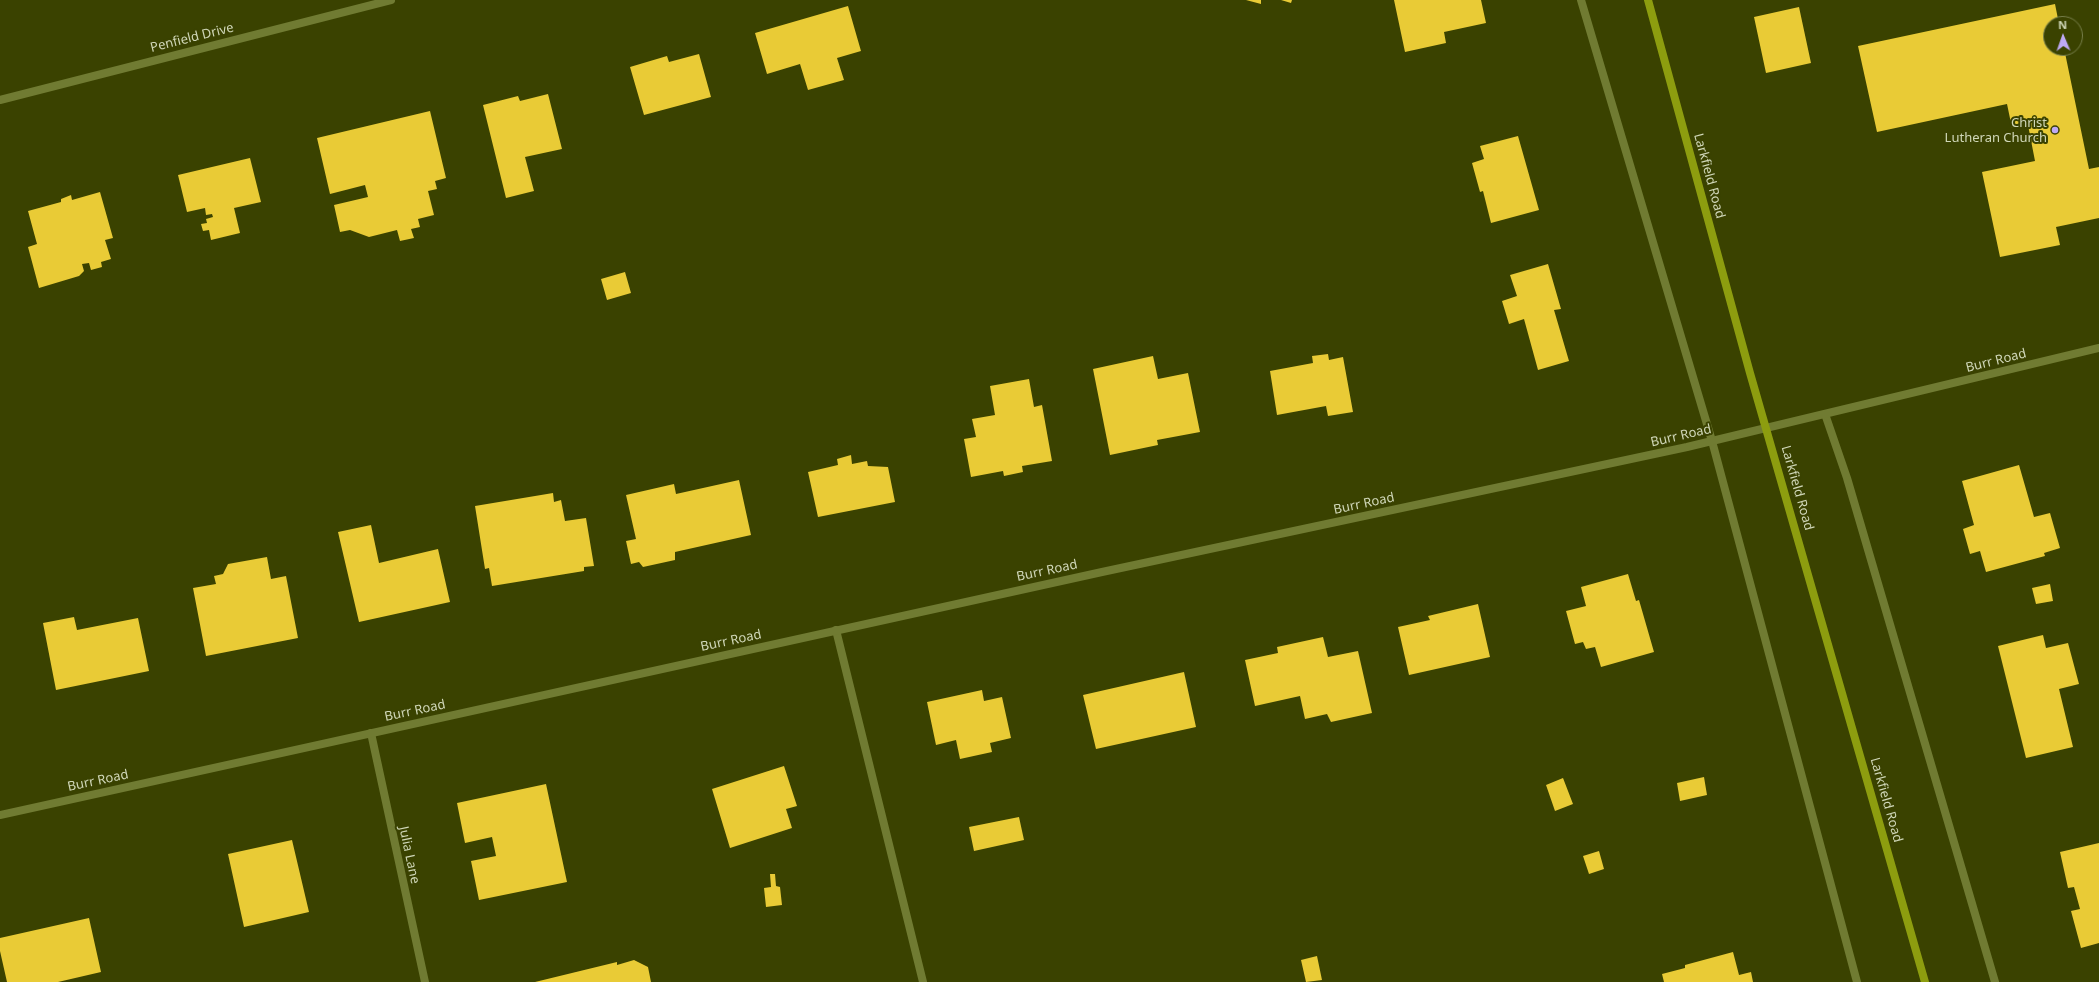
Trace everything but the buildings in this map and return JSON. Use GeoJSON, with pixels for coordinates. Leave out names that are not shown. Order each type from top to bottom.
{"type":"FeatureCollection","features":[{"type":"Feature","properties":{"kind":"main road","name":"Larkfield Road"},"geometry":{"type":"LineString","coordinates":[[1648,0],[1748,366],[1767,427],[1925,982]]}},
{"type":"Feature","properties":{"kind":"street","name":"Penfield Drive"},"geometry":{"type":"LineString","coordinates":[[0,100],[391,0]]}},
{"type":"Feature","properties":{"kind":"street"},"geometry":{"type":"LineString","coordinates":[[1581,0],[1712,441],[1857,982]]}},
{"type":"Feature","properties":{"kind":"street","name":"Burr Road"},"geometry":{"type":"LineString","coordinates":[[0,815],[836,630],[1712,441],[2099,348]]}},
{"type":"Feature","properties":{"kind":"street"},"geometry":{"type":"LineString","coordinates":[[1825,414],[1848,478],[1995,982]]}},
{"type":"Feature","properties":{"kind":"street"},"geometry":{"type":"LineString","coordinates":[[836,630],[922,982]]}},
{"type":"Feature","properties":{"kind":"street","name":"Julia Lane"},"geometry":{"type":"LineString","coordinates":[[371,733],[425,982]]}},
{"type":"Feature","properties":{"kind":"place","name":"Christ Lutheran Church"},"geometry":{"type":"Point","coordinates":[2055,130]}}]}
